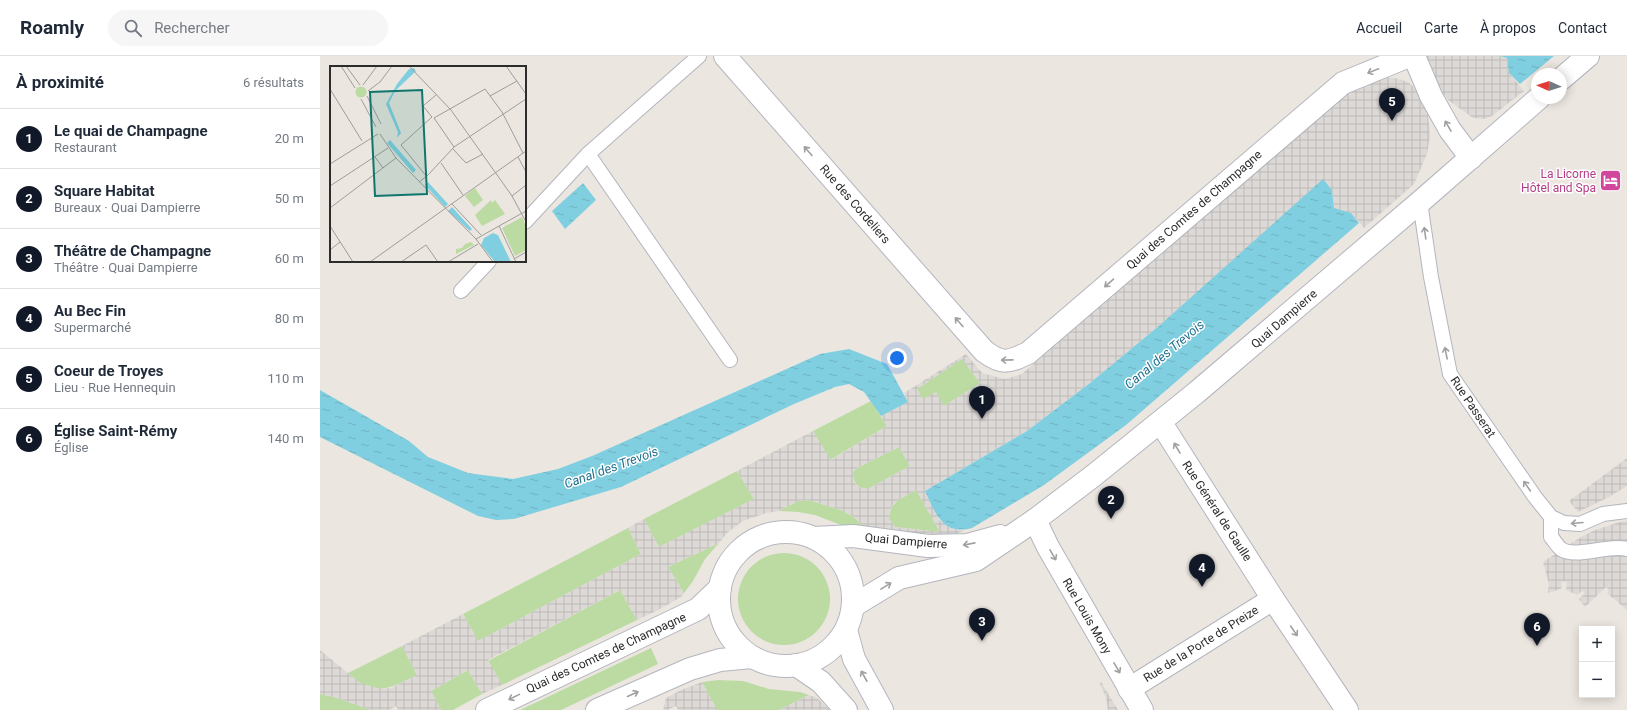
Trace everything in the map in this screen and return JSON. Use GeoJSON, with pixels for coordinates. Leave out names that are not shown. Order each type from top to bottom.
{"type":"FeatureCollection","features":[{"type":"Feature","properties":{"kind":"main road","name":"Rue des Cordeliers"},"geometry":{"type":"LineString","coordinates":[[725,56],[984,351]]}},
{"type":"Feature","properties":{"kind":"main road","name":"Quai des Comtes de Champagne"},"geometry":{"type":"LineString","coordinates":[[984,351],[996,360],[1011,361],[1028,353],[1343,83],[1409,56]]}},
{"type":"Feature","properties":{"kind":"main road"},"geometry":{"type":"LineString","coordinates":[[1414,56],[1432,96],[1450,130],[1471,158]]}},
{"type":"Feature","properties":{"kind":"main road"},"geometry":{"type":"LineString","coordinates":[[1567,74],[1588,56]]}},
{"type":"Feature","properties":{"kind":"main road","name":"Quai Dampierre"},"geometry":{"type":"LineString","coordinates":[[853,606],[899,578],[976,560],[1027,525],[1161,423],[1532,104]]}},
{"type":"Feature","properties":{"kind":"main road","name":"Rue Général de Gaulle"},"geometry":{"type":"LineString","coordinates":[[1161,423],[1273,599],[1348,710]]}},
{"type":"Feature","properties":{"kind":"main road","name":"Quai Dampierre"},"geometry":{"type":"LineString","coordinates":[[814,538],[853,536],[928,546],[967,545],[1027,525]]}},
{"type":"Feature","properties":{"kind":"main road","name":"Rue Louis Mony"},"geometry":{"type":"LineString","coordinates":[[1027,525],[1048,547],[1142,710]]}},
{"type":"Feature","properties":{"kind":"main road"},"geometry":{"type":"LineString","coordinates":[[784,531],[800,533],[814,538],[828,547],[840,559],[848,574],[853,589],[853,606],[846,630],[837,643],[825,653],[810,661],[796,665],[780,666],[766,663],[752,656],[738,646],[727,631],[719,603],[720,588],[726,571],[742,548],[754,539],[784,531]]}},
{"type":"Feature","properties":{"kind":"main road","name":"Quai des Comtes de Champagne"},"geometry":{"type":"LineString","coordinates":[[487,710],[698,610],[720,588]]}},
{"type":"Feature","properties":{"kind":"main road","name":"Rue de la Porte de Preize"},"geometry":{"type":"LineString","coordinates":[[1129,689],[1273,599]]}},
{"type":"Feature","properties":{"kind":"main road"},"geometry":{"type":"LineString","coordinates":[[846,630],[854,659],[882,710]]}},
{"type":"Feature","properties":{"kind":"main road"},"geometry":{"type":"LineString","coordinates":[[597,710],[690,669],[720,660],[752,656]]}},
{"type":"Feature","properties":{"kind":"main road"},"geometry":{"type":"LineString","coordinates":[[796,665],[821,682],[846,710]]}},
{"type":"Feature","properties":{"kind":"lane"},"geometry":{"type":"LineString","coordinates":[[526,221],[588,154],[699,56]]}},
{"type":"Feature","properties":{"kind":"lane"},"geometry":{"type":"LineString","coordinates":[[588,154],[730,360]]}},
{"type":"Feature","properties":{"kind":"lane","name":"Rue Passerat"},"geometry":{"type":"LineString","coordinates":[[1420,202],[1431,277],[1450,374],[1535,497],[1551,517]]}},
{"type":"Feature","properties":{"kind":"lane"},"geometry":{"type":"LineString","coordinates":[[461,291],[488,262]]}},
{"type":"Feature","properties":{"kind":"lane"},"geometry":{"type":"LineString","coordinates":[[1627,511],[1603,514],[1580,524],[1564,523],[1551,517],[1551,536],[1562,550],[1577,553],[1600,549],[1627,549]]}},
{"type":"Feature","properties":{"kind":"green space"},"geometry":{"type":"Polygon","coordinates":[[[962,358],[980,383],[944,406],[923,400],[917,389],[962,358]]]}},
{"type":"Feature","properties":{"kind":"green space"},"geometry":{"type":"Polygon","coordinates":[[[871,401],[887,426],[830,460],[813,431],[871,401]]]}},
{"type":"Feature","properties":{"kind":"green space"},"geometry":{"type":"Polygon","coordinates":[[[899,447],[910,466],[868,489],[861,488],[856,484],[853,472],[857,468],[899,447]]]}},
{"type":"Feature","properties":{"kind":"green space"},"geometry":{"type":"Polygon","coordinates":[[[737,471],[754,499],[659,547],[644,519],[737,471]]]}},
{"type":"Feature","properties":{"kind":"green space"},"geometry":{"type":"Polygon","coordinates":[[[916,490],[940,532],[895,527],[889,519],[894,504],[916,490]]]}},
{"type":"Feature","properties":{"kind":"green space"},"geometry":{"type":"Polygon","coordinates":[[[809,500],[841,510],[854,517],[863,526],[841,525],[815,515],[779,511],[798,501],[809,500]]]}},
{"type":"Feature","properties":{"kind":"green space"},"geometry":{"type":"Polygon","coordinates":[[[628,528],[641,554],[478,641],[463,614],[628,528]]]}},
{"type":"Feature","properties":{"kind":"green space"},"geometry":{"type":"Polygon","coordinates":[[[719,543],[705,559],[693,581],[684,593],[668,567],[719,543]]]}},
{"type":"Feature","properties":{"kind":"green space"},"geometry":{"type":"Polygon","coordinates":[[[784,553],[802,556],[817,566],[827,581],[830,599],[827,617],[817,632],[802,642],[784,645],[766,642],[751,632],[741,617],[738,599],[741,581],[751,566],[766,556],[784,553]]]}},
{"type":"Feature","properties":{"kind":"green space"},"geometry":{"type":"Polygon","coordinates":[[[620,590],[637,620],[502,685],[488,661],[620,590]]]}},
{"type":"Feature","properties":{"kind":"green space"},"geometry":{"type":"Polygon","coordinates":[[[402,646],[417,675],[398,684],[381,689],[365,686],[348,673],[402,646]]]}},
{"type":"Feature","properties":{"kind":"green space"},"geometry":{"type":"Polygon","coordinates":[[[651,648],[658,664],[561,710],[520,710],[651,648]]]}},
{"type":"Feature","properties":{"kind":"green space"},"geometry":{"type":"Polygon","coordinates":[[[468,670],[482,694],[453,710],[441,710],[431,691],[468,670]]]}},
{"type":"Feature","properties":{"kind":"green space"},"geometry":{"type":"Polygon","coordinates":[[[718,680],[743,681],[769,689],[800,692],[809,695],[779,710],[717,710],[702,682],[718,680]]]}},
{"type":"Feature","properties":{"kind":"green space"},"geometry":{"type":"Polygon","coordinates":[[[320,694],[334,697],[371,710],[320,710],[320,694]]]}},
{"type":"Feature","properties":{"kind":"shaded area"},"geometry":{"type":"Polygon","coordinates":[[[1424,56],[1500,56],[1507,58],[1509,73],[1524,91],[1492,116],[1484,119],[1473,118],[1448,100],[1432,77],[1424,56]]]}},
{"type":"Feature","properties":{"kind":"shaded area"},"geometry":{"type":"Polygon","coordinates":[[[1380,77],[1395,78],[1408,82],[1419,92],[1428,115],[1430,136],[1427,154],[1414,184],[1364,228],[1351,213],[1334,208],[1332,190],[1323,180],[1160,325],[1090,383],[1027,431],[925,491],[939,520],[954,529],[964,531],[951,535],[917,533],[863,526],[854,517],[841,510],[809,500],[798,501],[779,511],[766,513],[743,521],[727,533],[719,543],[668,567],[684,593],[681,597],[660,609],[637,620],[620,590],[488,660],[502,685],[482,694],[468,670],[431,691],[441,710],[398,710],[396,706],[389,710],[371,710],[334,697],[320,694],[320,650],[360,683],[381,689],[391,688],[417,675],[402,646],[463,614],[478,641],[641,554],[628,528],[644,519],[659,547],[754,499],[737,471],[813,431],[831,460],[887,426],[881,416],[908,402],[904,393],[966,354],[982,373],[1005,379],[1022,374],[1347,90],[1380,77]],[[962,359],[917,389],[923,399],[936,392],[944,406],[980,383],[962,359]],[[899,447],[857,468],[853,472],[854,482],[859,487],[868,489],[910,466],[899,447]],[[916,490],[894,503],[890,511],[889,519],[895,527],[940,532],[916,490]]]}},
{"type":"Feature","properties":{"kind":"shaded area"},"geometry":{"type":"Polygon","coordinates":[[[1627,458],[1627,486],[1609,497],[1578,512],[1569,501],[1627,458]]]}},
{"type":"Feature","properties":{"kind":"shaded area"},"geometry":{"type":"Polygon","coordinates":[[[1627,521],[1627,610],[1607,593],[1609,590],[1606,587],[1585,607],[1579,599],[1585,593],[1582,591],[1577,595],[1566,590],[1567,582],[1562,581],[1561,589],[1548,593],[1549,584],[1543,562],[1581,537],[1595,530],[1627,521]]]}},
{"type":"Feature","properties":{"kind":"shaded area"},"geometry":{"type":"Polygon","coordinates":[[[702,682],[717,710],[678,710],[676,706],[663,710],[666,698],[681,690],[702,682]]]}},
{"type":"Feature","properties":{"kind":"shaded area"},"geometry":{"type":"Polygon","coordinates":[[[1101,682],[1118,710],[1108,710],[1106,698],[1100,684],[1101,682]]]}},
{"type":"Feature","properties":{"kind":"shaded area"},"geometry":{"type":"Polygon","coordinates":[[[809,695],[817,698],[830,710],[779,710],[809,695]]]}},
{"type":"Feature","properties":{"kind":"water"},"geometry":{"type":"Polygon","coordinates":[[[1500,56],[1554,56],[1539,68],[1531,68],[1531,75],[1520,84],[1509,73],[1507,58],[1500,56]]]}},
{"type":"Feature","properties":{"kind":"water","name":"Canal des Trevois"},"geometry":{"type":"Polygon","coordinates":[[[1323,179],[1332,190],[1334,208],[1351,213],[1359,223],[1126,425],[1044,485],[972,528],[962,530],[953,529],[941,520],[932,507],[925,491],[1027,431],[1090,383],[1160,325],[1323,179]]]}},
{"type":"Feature","properties":{"kind":"water"},"geometry":{"type":"Polygon","coordinates":[[[583,183],[596,200],[565,229],[552,211],[583,183]]]}},
{"type":"Feature","properties":{"kind":"water","name":"Canal des Trevois"},"geometry":{"type":"Polygon","coordinates":[[[849,349],[887,364],[908,402],[881,416],[864,392],[849,384],[835,387],[794,404],[621,487],[514,519],[496,520],[478,516],[320,437],[320,390],[409,441],[428,457],[468,473],[513,479],[558,469],[592,456],[820,354],[849,349]]]}},
{"type":"Feature","properties":{"kind":"place","name":"Coeur de Troyes"},"geometry":{"type":"Point","coordinates":[1392,121]}},
{"type":"Feature","properties":{"kind":"place","name":"La Licorne Hôtel and Spa"},"geometry":{"type":"Point","coordinates":[1611,181]}},
{"type":"Feature","properties":{"kind":"place","name":"Le quai de Champagne"},"geometry":{"type":"Point","coordinates":[982,419]}},
{"type":"Feature","properties":{"kind":"place","name":"Square Habitat"},"geometry":{"type":"Point","coordinates":[1111,519]}},
{"type":"Feature","properties":{"kind":"place","name":"Au Bec Fin"},"geometry":{"type":"Point","coordinates":[1202,587]}},
{"type":"Feature","properties":{"kind":"place","name":"Théâtre de Champagne"},"geometry":{"type":"Point","coordinates":[982,641]}},
{"type":"Feature","properties":{"kind":"place","name":"Église Saint-Rémy"},"geometry":{"type":"Point","coordinates":[1537,646]}}]}
